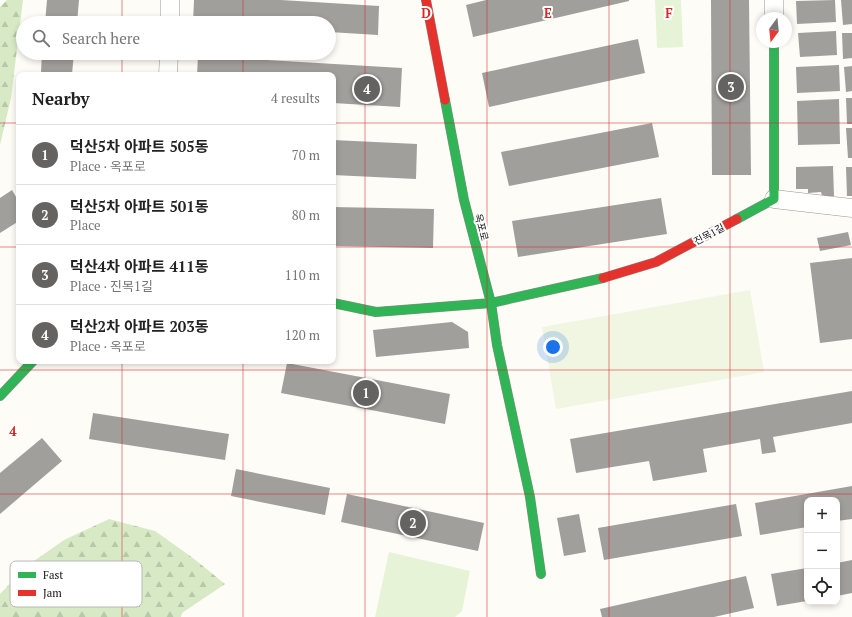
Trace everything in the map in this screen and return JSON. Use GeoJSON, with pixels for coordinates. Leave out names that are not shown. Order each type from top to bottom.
{"type":"FeatureCollection","features":[{"type":"Feature","properties":{"kind":"street"},"geometry":{"type":"LineString","coordinates":[[170,0],[170,16]]}},
{"type":"Feature","properties":{"kind":"street","name":"옥포로"},"geometry":{"type":"LineString","coordinates":[[426,0],[464,200],[491,303],[497,346],[530,497],[541,574]]}},
{"type":"Feature","properties":{"kind":"street"},"geometry":{"type":"LineString","coordinates":[[774,0],[774,12]]}},
{"type":"Feature","properties":{"kind":"street"},"geometry":{"type":"LineString","coordinates":[[774,48],[774,199],[852,208]]}},
{"type":"Feature","properties":{"kind":"street"},"geometry":{"type":"LineString","coordinates":[[168,72],[169,60]]}},
{"type":"Feature","properties":{"kind":"street","name":"진목1길"},"geometry":{"type":"LineString","coordinates":[[491,303],[593,281],[656,262],[774,199]]}},
{"type":"Feature","properties":{"kind":"street"},"geometry":{"type":"LineString","coordinates":[[336,304],[376,312],[491,303]]}},
{"type":"Feature","properties":{"kind":"street"},"geometry":{"type":"LineString","coordinates":[[0,396],[30,364]]}},
{"type":"Feature","properties":{"kind":"green space"},"geometry":{"type":"Polygon","coordinates":[[[7,0],[23,0],[21,16],[16,16],[16,57],[11,98],[0,145],[0,7],[7,0]]]}},
{"type":"Feature","properties":{"kind":"green space"},"geometry":{"type":"Polygon","coordinates":[[[655,0],[681,0],[683,47],[657,48],[655,0]]]}},
{"type":"Feature","properties":{"kind":"green space"},"geometry":{"type":"Polygon","coordinates":[[[750,290],[764,372],[556,409],[542,327],[750,290]]]}},
{"type":"Feature","properties":{"kind":"green space"},"geometry":{"type":"Polygon","coordinates":[[[109,519],[155,531],[193,558],[225,584],[182,613],[181,617],[0,617],[0,594],[10,584],[10,607],[142,607],[142,561],[34,561],[64,540],[109,519]]]}},
{"type":"Feature","properties":{"kind":"green space"},"geometry":{"type":"Polygon","coordinates":[[[389,552],[470,571],[462,611],[455,617],[375,617],[389,552]]]}},
{"type":"Feature","properties":{"kind":"building"},"geometry":{"type":"Polygon","coordinates":[[[47,0],[79,0],[78,16],[46,16],[47,0]]]}},
{"type":"Feature","properties":{"kind":"building"},"geometry":{"type":"Polygon","coordinates":[[[194,0],[281,0],[379,6],[378,35],[336,32],[336,16],[193,16],[194,0]]]}},
{"type":"Feature","properties":{"kind":"building"},"geometry":{"type":"Polygon","coordinates":[[[486,0],[629,1],[473,37],[466,5],[486,0]]]}},
{"type":"Feature","properties":{"kind":"building"},"geometry":{"type":"Polygon","coordinates":[[[711,0],[749,0],[751,175],[712,175],[711,0]]]}},
{"type":"Feature","properties":{"kind":"building"},"geometry":{"type":"Polygon","coordinates":[[[835,0],[836,22],[797,24],[796,1],[835,0]]]}},
{"type":"Feature","properties":{"kind":"building"},"geometry":{"type":"Polygon","coordinates":[[[841,0],[852,0],[852,24],[843,25],[841,0]]]}},
{"type":"Feature","properties":{"kind":"building"},"geometry":{"type":"Polygon","coordinates":[[[836,31],[837,55],[800,57],[798,33],[836,31]]]}},
{"type":"Feature","properties":{"kind":"building"},"geometry":{"type":"Polygon","coordinates":[[[842,33],[852,33],[852,58],[843,59],[842,33]]]}},
{"type":"Feature","properties":{"kind":"building"},"geometry":{"type":"Polygon","coordinates":[[[638,39],[645,73],[489,107],[482,73],[638,39]]]}},
{"type":"Feature","properties":{"kind":"building"},"geometry":{"type":"Polygon","coordinates":[[[42,60],[73,60],[72,72],[41,72],[42,60]]]}},
{"type":"Feature","properties":{"kind":"building"},"geometry":{"type":"Polygon","coordinates":[[[198,60],[266,60],[402,68],[400,107],[336,103],[336,72],[197,72],[198,60]]]}},
{"type":"Feature","properties":{"kind":"building"},"geometry":{"type":"Polygon","coordinates":[[[839,65],[840,91],[797,93],[796,67],[839,65]]]}},
{"type":"Feature","properties":{"kind":"building"},"geometry":{"type":"Polygon","coordinates":[[[852,66],[852,91],[846,92],[844,67],[852,66]]]}},
{"type":"Feature","properties":{"kind":"building"},"geometry":{"type":"Polygon","coordinates":[[[846,98],[852,98],[852,124],[847,124],[846,98]]]}},
{"type":"Feature","properties":{"kind":"building"},"geometry":{"type":"Polygon","coordinates":[[[839,99],[840,144],[798,145],[797,101],[839,99]]]}},
{"type":"Feature","properties":{"kind":"building"},"geometry":{"type":"Polygon","coordinates":[[[652,123],[659,157],[509,186],[501,152],[652,123]]]}},
{"type":"Feature","properties":{"kind":"building"},"geometry":{"type":"Polygon","coordinates":[[[846,128],[852,128],[852,158],[848,158],[846,128]]]}},
{"type":"Feature","properties":{"kind":"building"},"geometry":{"type":"Polygon","coordinates":[[[336,140],[417,144],[416,179],[336,175],[336,140]]]}},
{"type":"Feature","properties":{"kind":"building"},"geometry":{"type":"Polygon","coordinates":[[[833,166],[834,196],[822,196],[821,192],[808,193],[808,189],[796,189],[796,167],[833,166]]]}},
{"type":"Feature","properties":{"kind":"building"},"geometry":{"type":"Polygon","coordinates":[[[846,167],[852,167],[852,196],[847,196],[846,167]]]}},
{"type":"Feature","properties":{"kind":"building"},"geometry":{"type":"Polygon","coordinates":[[[12,190],[16,197],[16,223],[0,233],[0,198],[12,190]]]}},
{"type":"Feature","properties":{"kind":"building"},"geometry":{"type":"Polygon","coordinates":[[[661,198],[667,234],[518,257],[512,221],[661,198]]]}},
{"type":"Feature","properties":{"kind":"building"},"geometry":{"type":"Polygon","coordinates":[[[336,207],[434,209],[433,248],[336,246],[336,207]]]}},
{"type":"Feature","properties":{"kind":"building"},"geometry":{"type":"Polygon","coordinates":[[[848,232],[851,245],[820,251],[817,238],[848,232]]]}},
{"type":"Feature","properties":{"kind":"building"},"geometry":{"type":"Polygon","coordinates":[[[852,258],[852,339],[820,343],[810,263],[852,258]]]}},
{"type":"Feature","properties":{"kind":"building"},"geometry":{"type":"Polygon","coordinates":[[[452,322],[468,332],[469,348],[376,357],[373,330],[452,322]]]}},
{"type":"Feature","properties":{"kind":"building"},"geometry":{"type":"Polygon","coordinates":[[[287,364],[292,364],[450,394],[445,424],[281,393],[287,364]]]}},
{"type":"Feature","properties":{"kind":"building"},"geometry":{"type":"Polygon","coordinates":[[[852,391],[852,423],[773,437],[776,452],[762,454],[760,439],[703,449],[707,472],[653,481],[649,461],[576,473],[570,439],[852,391]]]}},
{"type":"Feature","properties":{"kind":"building"},"geometry":{"type":"Polygon","coordinates":[[[93,413],[229,434],[225,460],[89,439],[93,413]]]}},
{"type":"Feature","properties":{"kind":"building"},"geometry":{"type":"Polygon","coordinates":[[[42,438],[62,461],[0,514],[0,473],[42,438]]]}},
{"type":"Feature","properties":{"kind":"building"},"geometry":{"type":"Polygon","coordinates":[[[236,469],[330,488],[325,515],[231,496],[236,469]]]}},
{"type":"Feature","properties":{"kind":"building"},"geometry":{"type":"Polygon","coordinates":[[[852,486],[852,519],[840,521],[840,497],[804,497],[804,528],[760,535],[755,503],[852,486]]]}},
{"type":"Feature","properties":{"kind":"building"},"geometry":{"type":"Polygon","coordinates":[[[347,494],[484,523],[478,551],[341,522],[347,494]]]}},
{"type":"Feature","properties":{"kind":"building"},"geometry":{"type":"Polygon","coordinates":[[[736,504],[742,536],[604,560],[598,528],[736,504]]]}},
{"type":"Feature","properties":{"kind":"building"},"geometry":{"type":"Polygon","coordinates":[[[579,514],[586,552],[564,556],[557,518],[579,514]]]}},
{"type":"Feature","properties":{"kind":"building"},"geometry":{"type":"Polygon","coordinates":[[[852,560],[852,593],[840,595],[840,569],[840,562],[852,560]]]}},
{"type":"Feature","properties":{"kind":"building"},"geometry":{"type":"Polygon","coordinates":[[[804,568],[804,602],[777,606],[771,574],[804,568]]]}},
{"type":"Feature","properties":{"kind":"building"},"geometry":{"type":"Polygon","coordinates":[[[746,576],[754,608],[714,617],[602,617],[600,609],[746,576]]]}},
{"type":"Feature","properties":{"kind":"traffic: fast"},"geometry":{"type":"LineString","coordinates":[[737,219],[774,199],[774,48]]}},
{"type":"Feature","properties":{"kind":"traffic: fast"},"geometry":{"type":"LineString","coordinates":[[336,304],[376,312],[491,303],[464,200],[445,100]]}},
{"type":"Feature","properties":{"kind":"traffic: fast"},"geometry":{"type":"LineString","coordinates":[[541,574],[530,497],[497,345],[491,303],[603,278]]}},
{"type":"Feature","properties":{"kind":"traffic: fast"},"geometry":{"type":"LineString","coordinates":[[0,396],[30,364]]}},
{"type":"Feature","properties":{"kind":"traffic: jam"},"geometry":{"type":"LineString","coordinates":[[426,0],[445,100]]}},
{"type":"Feature","properties":{"kind":"traffic: jam"},"geometry":{"type":"LineString","coordinates":[[603,278],[656,262],[737,219]]}},
{"type":"Feature","properties":{"kind":"place","name":"덕산4차 아파트 411동"},"geometry":{"type":"Point","coordinates":[731,87]}},
{"type":"Feature","properties":{"kind":"place","name":"덕산2차 아파트 203동"},"geometry":{"type":"Point","coordinates":[367,89]}},
{"type":"Feature","properties":{"kind":"place","name":"덕산5차 아파트 505동"},"geometry":{"type":"Point","coordinates":[366,393]}},
{"type":"Feature","properties":{"kind":"place","name":"덕산5차 아파트 501동"},"geometry":{"type":"Point","coordinates":[413,523]}}]}
